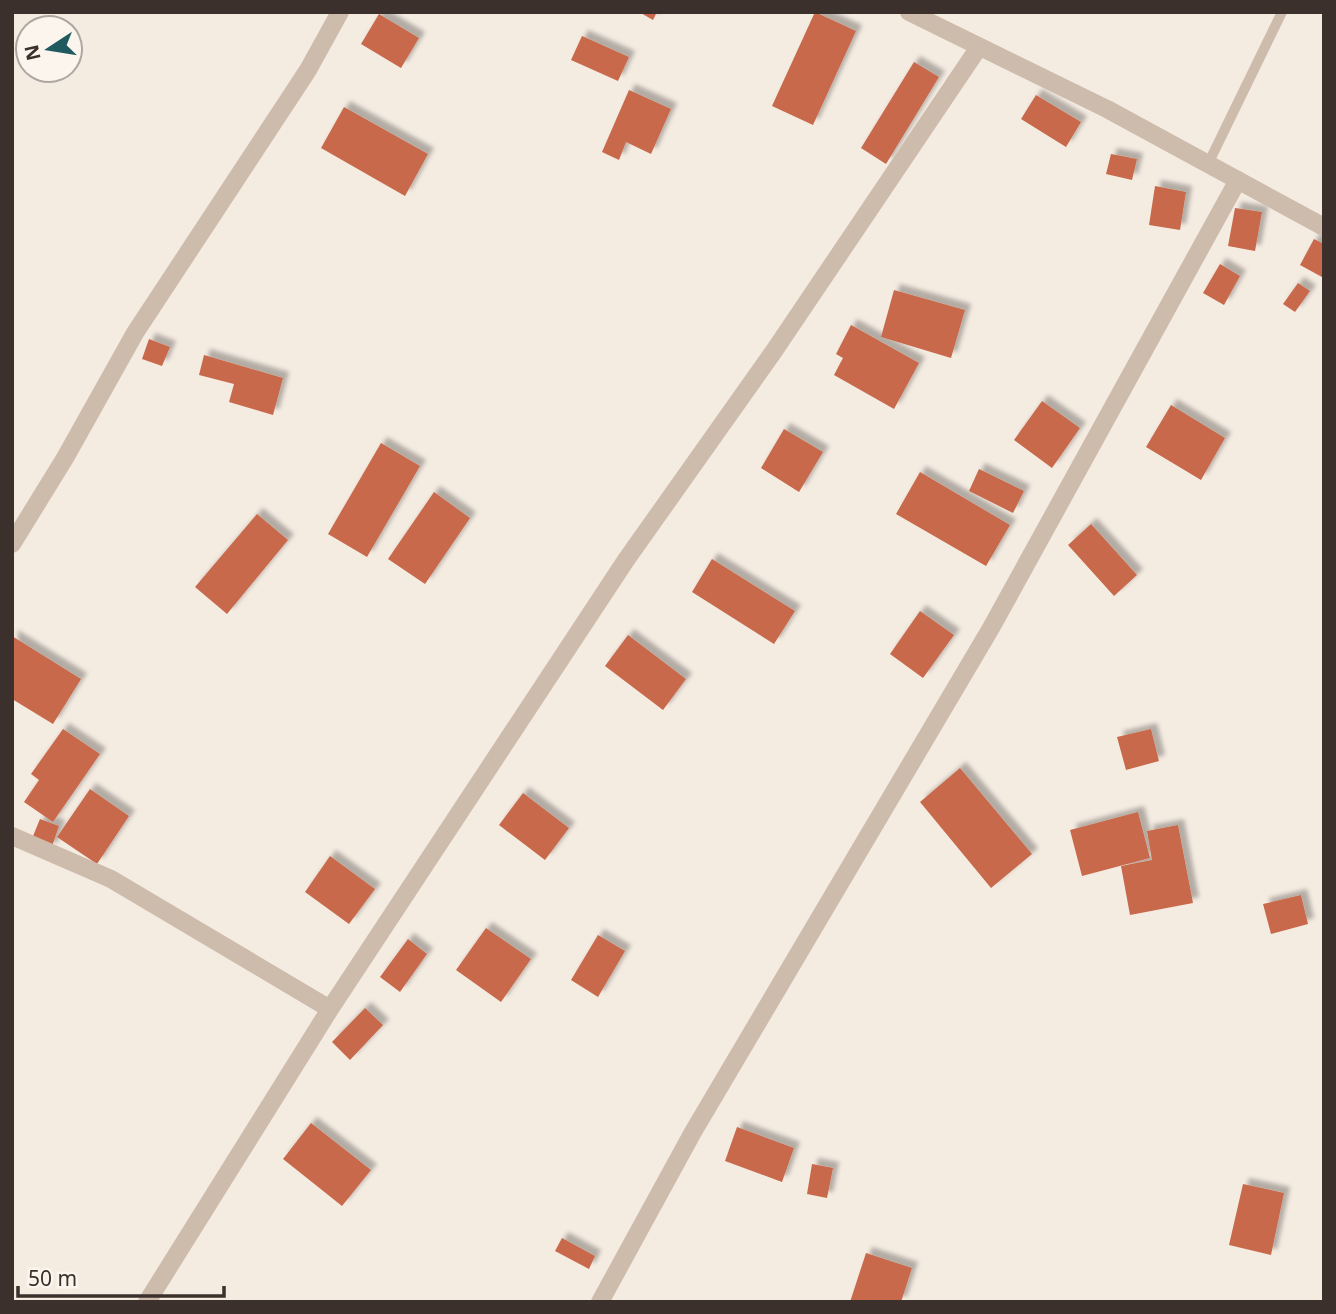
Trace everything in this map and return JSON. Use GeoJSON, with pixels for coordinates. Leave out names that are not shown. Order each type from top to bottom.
{"type":"FeatureCollection","features":[{"type":"Feature","properties":{"kind":"street"},"geometry":{"type":"LineString","coordinates":[[12,544],[65,458],[135,333],[308,70],[340,12]]}},
{"type":"Feature","properties":{"kind":"street"},"geometry":{"type":"LineString","coordinates":[[909,12],[1107,109],[1324,226]]}},
{"type":"Feature","properties":{"kind":"street"},"geometry":{"type":"LineString","coordinates":[[147,1302],[330,1009],[626,560],[774,351],[979,47]]}},
{"type":"Feature","properties":{"kind":"street"},"geometry":{"type":"LineString","coordinates":[[600,1302],[693,1132],[991,628],[1238,180]]}},
{"type":"Feature","properties":{"kind":"street"},"geometry":{"type":"LineString","coordinates":[[12,836],[111,878],[330,1009]]}},
{"type":"Feature","properties":{"kind":"lane"},"geometry":{"type":"LineString","coordinates":[[1208,164],[1282,12]]}},
{"type":"Feature","properties":{"kind":"building"},"geometry":{"type":"Polygon","coordinates":[[[639,12],[657,12],[653,20],[639,12]]]}},
{"type":"Feature","properties":{"kind":"building"},"geometry":{"type":"Polygon","coordinates":[[[815,12],[856,31],[813,125],[772,106],[815,12]]]}},
{"type":"Feature","properties":{"kind":"building"},"geometry":{"type":"Polygon","coordinates":[[[379,14],[419,38],[401,68],[361,44],[379,14]]]}},
{"type":"Feature","properties":{"kind":"building"},"geometry":{"type":"Polygon","coordinates":[[[582,36],[629,57],[618,81],[571,60],[582,36]]]}},
{"type":"Feature","properties":{"kind":"building"},"geometry":{"type":"Polygon","coordinates":[[[914,62],[939,77],[886,164],[861,148],[914,62]]]}},
{"type":"Feature","properties":{"kind":"building"},"geometry":{"type":"Polygon","coordinates":[[[629,90],[671,109],[651,154],[626,142],[619,160],[602,152],[629,90]]]}},
{"type":"Feature","properties":{"kind":"building"},"geometry":{"type":"Polygon","coordinates":[[[1036,95],[1081,122],[1066,147],[1021,119],[1036,95]]]}},
{"type":"Feature","properties":{"kind":"building"},"geometry":{"type":"Polygon","coordinates":[[[344,107],[428,154],[405,196],[321,148],[344,107]]]}},
{"type":"Feature","properties":{"kind":"building"},"geometry":{"type":"Polygon","coordinates":[[[1111,154],[1137,159],[1132,180],[1106,174],[1111,154]]]}},
{"type":"Feature","properties":{"kind":"building"},"geometry":{"type":"Polygon","coordinates":[[[1155,186],[1186,192],[1180,230],[1149,225],[1155,186]]]}},
{"type":"Feature","properties":{"kind":"building"},"geometry":{"type":"Polygon","coordinates":[[[1235,208],[1262,212],[1255,251],[1228,246],[1235,208]]]}},
{"type":"Feature","properties":{"kind":"building"},"geometry":{"type":"Polygon","coordinates":[[[1314,239],[1324,244],[1322,277],[1300,265],[1314,239]]]}},
{"type":"Feature","properties":{"kind":"building"},"geometry":{"type":"Polygon","coordinates":[[[1220,264],[1240,276],[1224,305],[1203,293],[1220,264]]]}},
{"type":"Feature","properties":{"kind":"building"},"geometry":{"type":"Polygon","coordinates":[[[1298,283],[1310,291],[1295,312],[1283,304],[1298,283]]]}},
{"type":"Feature","properties":{"kind":"building"},"geometry":{"type":"Polygon","coordinates":[[[894,290],[965,310],[951,358],[881,337],[894,290]]]}},
{"type":"Feature","properties":{"kind":"building"},"geometry":{"type":"Polygon","coordinates":[[[851,325],[919,363],[894,409],[834,375],[843,358],[836,354],[851,325]]]}},
{"type":"Feature","properties":{"kind":"building"},"geometry":{"type":"Polygon","coordinates":[[[149,339],[170,347],[162,366],[142,359],[149,339]]]}},
{"type":"Feature","properties":{"kind":"building"},"geometry":{"type":"Polygon","coordinates":[[[204,355],[283,378],[273,415],[229,402],[234,384],[199,375],[204,355]]]}},
{"type":"Feature","properties":{"kind":"building"},"geometry":{"type":"Polygon","coordinates":[[[1042,401],[1080,428],[1052,468],[1014,440],[1042,401]]]}},
{"type":"Feature","properties":{"kind":"building"},"geometry":{"type":"Polygon","coordinates":[[[1171,405],[1225,438],[1201,480],[1146,447],[1171,405]]]}},
{"type":"Feature","properties":{"kind":"building"},"geometry":{"type":"Polygon","coordinates":[[[784,429],[823,452],[799,492],[761,468],[784,429]]]}},
{"type":"Feature","properties":{"kind":"building"},"geometry":{"type":"Polygon","coordinates":[[[381,443],[420,466],[367,557],[328,534],[381,443]]]}},
{"type":"Feature","properties":{"kind":"building"},"geometry":{"type":"Polygon","coordinates":[[[979,469],[1024,491],[1013,513],[969,491],[979,469]]]}},
{"type":"Feature","properties":{"kind":"building"},"geometry":{"type":"Polygon","coordinates":[[[920,472],[1010,525],[986,566],[896,514],[920,472]]]}},
{"type":"Feature","properties":{"kind":"building"},"geometry":{"type":"Polygon","coordinates":[[[434,492],[470,518],[425,584],[388,559],[434,492]]]}},
{"type":"Feature","properties":{"kind":"building"},"geometry":{"type":"Polygon","coordinates":[[[257,514],[288,540],[227,614],[195,587],[257,514]]]}},
{"type":"Feature","properties":{"kind":"building"},"geometry":{"type":"Polygon","coordinates":[[[1091,524],[1137,575],[1114,596],[1068,545],[1091,524]]]}},
{"type":"Feature","properties":{"kind":"building"},"geometry":{"type":"Polygon","coordinates":[[[712,559],[795,611],[774,644],[692,592],[712,559]]]}},
{"type":"Feature","properties":{"kind":"building"},"geometry":{"type":"Polygon","coordinates":[[[920,611],[954,635],[923,678],[890,654],[920,611]]]}},
{"type":"Feature","properties":{"kind":"building"},"geometry":{"type":"Polygon","coordinates":[[[628,635],[686,679],[663,710],[605,666],[628,635]]]}},
{"type":"Feature","properties":{"kind":"building"},"geometry":{"type":"Polygon","coordinates":[[[12,636],[81,679],[53,724],[12,699],[12,636]]]}},
{"type":"Feature","properties":{"kind":"building"},"geometry":{"type":"Polygon","coordinates":[[[63,729],[100,754],[53,822],[24,802],[39,780],[31,774],[63,729]]]}},
{"type":"Feature","properties":{"kind":"building"},"geometry":{"type":"Polygon","coordinates":[[[1151,729],[1159,761],[1126,770],[1117,737],[1151,729]]]}},
{"type":"Feature","properties":{"kind":"building"},"geometry":{"type":"Polygon","coordinates":[[[960,768],[1032,854],[991,888],[920,802],[960,768]]]}},
{"type":"Feature","properties":{"kind":"building"},"geometry":{"type":"Polygon","coordinates":[[[90,789],[129,816],[97,864],[57,837],[90,789]]]}},
{"type":"Feature","properties":{"kind":"building"},"geometry":{"type":"Polygon","coordinates":[[[523,793],[569,828],[545,860],[499,825],[523,793]]]}},
{"type":"Feature","properties":{"kind":"building"},"geometry":{"type":"Polygon","coordinates":[[[1138,812],[1150,858],[1082,876],[1070,830],[1138,812]]]}},
{"type":"Feature","properties":{"kind":"building"},"geometry":{"type":"Polygon","coordinates":[[[40,819],[59,826],[51,849],[31,841],[40,819]]]}},
{"type":"Feature","properties":{"kind":"building"},"geometry":{"type":"Polygon","coordinates":[[[1178,825],[1193,903],[1130,915],[1121,866],[1152,860],[1147,831],[1178,825]]]}},
{"type":"Feature","properties":{"kind":"building"},"geometry":{"type":"Polygon","coordinates":[[[330,856],[375,889],[349,924],[305,892],[330,856]]]}},
{"type":"Feature","properties":{"kind":"building"},"geometry":{"type":"Polygon","coordinates":[[[1301,895],[1308,924],[1271,934],[1263,904],[1301,895]]]}},
{"type":"Feature","properties":{"kind":"building"},"geometry":{"type":"Polygon","coordinates":[[[486,928],[531,959],[501,1002],[456,970],[486,928]]]}},
{"type":"Feature","properties":{"kind":"building"},"geometry":{"type":"Polygon","coordinates":[[[598,935],[625,951],[598,997],[571,980],[598,935]]]}},
{"type":"Feature","properties":{"kind":"building"},"geometry":{"type":"Polygon","coordinates":[[[408,939],[427,954],[400,992],[380,977],[408,939]]]}},
{"type":"Feature","properties":{"kind":"building"},"geometry":{"type":"Polygon","coordinates":[[[365,1008],[383,1025],[350,1060],[332,1042],[365,1008]]]}},
{"type":"Feature","properties":{"kind":"building"},"geometry":{"type":"Polygon","coordinates":[[[311,1123],[371,1170],[342,1206],[283,1159],[311,1123]]]}},
{"type":"Feature","properties":{"kind":"building"},"geometry":{"type":"Polygon","coordinates":[[[737,1127],[794,1148],[782,1182],[725,1161],[737,1127]]]}},
{"type":"Feature","properties":{"kind":"building"},"geometry":{"type":"Polygon","coordinates":[[[812,1164],[833,1168],[827,1198],[807,1194],[812,1164]]]}},
{"type":"Feature","properties":{"kind":"building"},"geometry":{"type":"Polygon","coordinates":[[[1243,1184],[1284,1193],[1271,1255],[1229,1245],[1243,1184]]]}},
{"type":"Feature","properties":{"kind":"building"},"geometry":{"type":"Polygon","coordinates":[[[562,1238],[595,1256],[589,1269],[555,1251],[562,1238]]]}},
{"type":"Feature","properties":{"kind":"building"},"geometry":{"type":"Polygon","coordinates":[[[866,1253],[912,1268],[901,1302],[850,1302],[866,1253]]]}}]}
